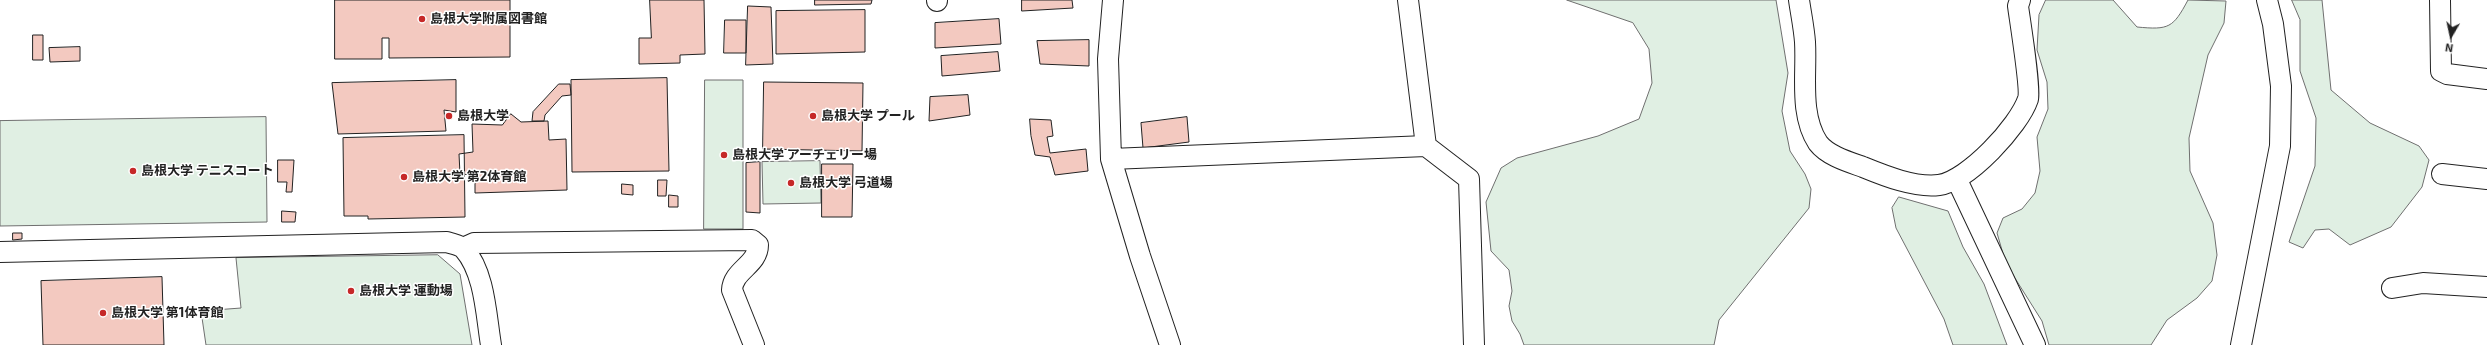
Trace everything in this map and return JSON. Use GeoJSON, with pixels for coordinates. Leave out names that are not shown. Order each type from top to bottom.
{"type":"FeatureCollection","features":[{"type":"Feature","properties":{"kind":"street"},"geometry":{"type":"LineString","coordinates":[[1113,0],[1108,59],[1111,159],[1140,256],[1170,345]]}},
{"type":"Feature","properties":{"kind":"street"},"geometry":{"type":"LineString","coordinates":[[1408,0],[1426,146]]}},
{"type":"Feature","properties":{"kind":"street"},"geometry":{"type":"LineString","coordinates":[[1799,0],[1805,42],[1806,99],[1811,128],[1819,144],[1836,157],[1896,179],[1939,185],[1957,180],[2011,130],[2022,114],[2029,97],[2018,6],[2020,0]]}},
{"type":"Feature","properties":{"kind":"street"},"geometry":{"type":"LineString","coordinates":[[2241,345],[2280,146],[2281,86],[2273,24],[2267,0]]}},
{"type":"Feature","properties":{"kind":"street"},"geometry":{"type":"LineString","coordinates":[[2440,0],[2441,70],[2447,74],[2487,79]]}},
{"type":"Feature","properties":{"kind":"street"},"geometry":{"type":"LineString","coordinates":[[1111,159],[1426,146],[1469,179],[1474,345]]}},
{"type":"Feature","properties":{"kind":"street"},"geometry":{"type":"LineString","coordinates":[[2442,174],[2487,179]]}},
{"type":"Feature","properties":{"kind":"street"},"geometry":{"type":"LineString","coordinates":[[1957,180],[2035,345]]}},
{"type":"Feature","properties":{"kind":"street"},"geometry":{"type":"LineString","coordinates":[[463,248],[474,243],[752,240],[758,245],[756,256],[733,280],[732,290],[754,345]]}},
{"type":"Feature","properties":{"kind":"street"},"geometry":{"type":"LineString","coordinates":[[0,252],[447,242],[463,248],[472,262],[481,285],[491,345]]}},
{"type":"Feature","properties":{"kind":"street"},"geometry":{"type":"LineString","coordinates":[[2392,288],[2423,283],[2487,287]]}},
{"type":"Feature","properties":{"kind":"green space"},"geometry":{"type":"Polygon","coordinates":[[[1567,0],[1776,0],[1788,73],[1782,111],[1790,151],[1805,174],[1811,189],[1809,208],[1719,320],[1714,345],[1524,345],[1520,334],[1512,321],[1509,306],[1512,291],[1509,270],[1491,251],[1486,202],[1501,168],[1517,158],[1598,136],[1639,119],[1652,83],[1649,49],[1633,23],[1567,0]]]}},
{"type":"Feature","properties":{"kind":"green space"},"geometry":{"type":"Polygon","coordinates":[[[2046,0],[2113,0],[2137,27],[2148,28],[2163,27],[2174,22],[2188,0],[2226,1],[2224,23],[2208,55],[2189,138],[2190,171],[2213,223],[2217,255],[2212,281],[2197,298],[2167,320],[2151,345],[2049,345],[2042,321],[2006,264],[1997,233],[2003,218],[2022,209],[2035,193],[2040,171],[2037,137],[2048,109],[2047,82],[2037,50],[2039,15],[2046,0]]]}},
{"type":"Feature","properties":{"kind":"green space"},"geometry":{"type":"Polygon","coordinates":[[[2292,0],[2322,0],[2331,90],[2370,123],[2419,146],[2429,160],[2422,187],[2391,227],[2350,245],[2329,229],[2315,230],[2303,248],[2289,242],[2315,166],[2316,118],[2300,71],[2300,20],[2292,0]]]}},
{"type":"Feature","properties":{"kind":"green space","name":"島根大学 アーチェリー場"},"geometry":{"type":"Polygon","coordinates":[[[705,80],[743,80],[743,229],[704,229],[705,80]]]}},
{"type":"Feature","properties":{"kind":"green space","name":"島根大学 テニスコート"},"geometry":{"type":"Polygon","coordinates":[[[266,117],[267,222],[0,226],[0,121],[266,117]]]}},
{"type":"Feature","properties":{"kind":"green space","name":"島根大学 弓道場"},"geometry":{"type":"Polygon","coordinates":[[[820,161],[821,203],[763,204],[762,162],[820,161]]]}},
{"type":"Feature","properties":{"kind":"green space"},"geometry":{"type":"Polygon","coordinates":[[[1899,197],[1948,211],[1963,247],[1984,284],[2007,345],[1953,345],[1944,319],[1896,228],[1892,208],[1899,197]]]}},
{"type":"Feature","properties":{"kind":"green space","name":"島根大学 運動場"},"geometry":{"type":"Polygon","coordinates":[[[438,255],[460,274],[472,345],[206,345],[201,311],[241,308],[236,258],[438,255]]]}},
{"type":"Feature","properties":{"kind":"building","name":"島根大学附属図書館"},"geometry":{"type":"Polygon","coordinates":[[[335,0],[510,0],[510,57],[389,58],[389,38],[382,38],[382,59],[335,59],[335,0]]]}},
{"type":"Feature","properties":{"kind":"building"},"geometry":{"type":"Polygon","coordinates":[[[650,0],[704,0],[705,54],[680,55],[680,63],[639,64],[639,38],[651,38],[650,0]]]}},
{"type":"Feature","properties":{"kind":"building"},"geometry":{"type":"Polygon","coordinates":[[[815,0],[872,0],[871,4],[815,5],[815,0]]]}},
{"type":"Feature","properties":{"kind":"building"},"geometry":{"type":"Polygon","coordinates":[[[1022,0],[1072,0],[1073,8],[1022,11],[1022,0]]]}},
{"type":"Feature","properties":{"kind":"building"},"geometry":{"type":"Polygon","coordinates":[[[748,6],[771,7],[773,64],[746,65],[748,6]]]}},
{"type":"Feature","properties":{"kind":"building"},"geometry":{"type":"Polygon","coordinates":[[[865,10],[865,52],[776,54],[776,11],[865,10]]]}},
{"type":"Feature","properties":{"kind":"building"},"geometry":{"type":"Polygon","coordinates":[[[999,19],[1001,44],[935,48],[935,23],[999,19]]]}},
{"type":"Feature","properties":{"kind":"building"},"geometry":{"type":"Polygon","coordinates":[[[725,20],[746,20],[746,53],[724,53],[725,20]]]}},
{"type":"Feature","properties":{"kind":"building"},"geometry":{"type":"Polygon","coordinates":[[[33,35],[43,35],[43,60],[33,60],[33,35]]]}},
{"type":"Feature","properties":{"kind":"building"},"geometry":{"type":"Polygon","coordinates":[[[1089,40],[1089,66],[1040,64],[1037,41],[1089,40]]]}},
{"type":"Feature","properties":{"kind":"building"},"geometry":{"type":"Polygon","coordinates":[[[80,47],[80,61],[50,62],[49,48],[80,47]]]}},
{"type":"Feature","properties":{"kind":"building"},"geometry":{"type":"Polygon","coordinates":[[[998,52],[1000,71],[942,76],[941,56],[998,52]]]}},
{"type":"Feature","properties":{"kind":"building"},"geometry":{"type":"Polygon","coordinates":[[[667,78],[669,171],[572,172],[571,80],[667,78]]]}},
{"type":"Feature","properties":{"kind":"building"},"geometry":{"type":"Polygon","coordinates":[[[456,80],[456,112],[444,110],[446,131],[338,134],[332,83],[456,80]]]}},
{"type":"Feature","properties":{"kind":"building","name":"島根大学 プール"},"geometry":{"type":"Polygon","coordinates":[[[764,82],[863,83],[862,151],[763,149],[764,82]]]}},
{"type":"Feature","properties":{"kind":"building"},"geometry":{"type":"Polygon","coordinates":[[[559,84],[570,84],[571,95],[562,96],[545,115],[544,121],[532,121],[533,112],[559,84]]]}},
{"type":"Feature","properties":{"kind":"building"},"geometry":{"type":"Polygon","coordinates":[[[968,95],[970,115],[929,121],[930,97],[968,95]]]}},
{"type":"Feature","properties":{"kind":"building"},"geometry":{"type":"Polygon","coordinates":[[[511,114],[521,122],[548,121],[549,140],[566,139],[567,190],[475,193],[475,175],[460,174],[459,154],[473,152],[472,124],[502,125],[511,114]]]}},
{"type":"Feature","properties":{"kind":"building"},"geometry":{"type":"Polygon","coordinates":[[[1187,117],[1189,142],[1143,148],[1141,123],[1187,117]]]}},
{"type":"Feature","properties":{"kind":"building"},"geometry":{"type":"Polygon","coordinates":[[[1030,119],[1051,120],[1053,136],[1047,137],[1050,153],[1086,149],[1088,171],[1055,175],[1050,157],[1035,155],[1031,136],[1030,119]]]}},
{"type":"Feature","properties":{"kind":"building","name":"島根大学 第2体育館"},"geometry":{"type":"Polygon","coordinates":[[[464,135],[465,217],[368,219],[368,216],[344,216],[343,138],[464,135]]]}},
{"type":"Feature","properties":{"kind":"building"},"geometry":{"type":"Polygon","coordinates":[[[278,160],[294,160],[292,192],[286,192],[287,182],[278,182],[278,160]]]}},
{"type":"Feature","properties":{"kind":"building","name":"島根大学 弓道場"},"geometry":{"type":"Polygon","coordinates":[[[760,162],[760,213],[746,212],[746,163],[760,162]]]}},
{"type":"Feature","properties":{"kind":"building","name":"島根大学 弓道場"},"geometry":{"type":"Polygon","coordinates":[[[822,164],[853,164],[852,217],[822,217],[822,164]]]}},
{"type":"Feature","properties":{"kind":"building"},"geometry":{"type":"Polygon","coordinates":[[[658,180],[667,180],[666,196],[658,196],[658,180]]]}},
{"type":"Feature","properties":{"kind":"building"},"geometry":{"type":"Polygon","coordinates":[[[622,184],[633,185],[633,195],[622,194],[622,184]]]}},
{"type":"Feature","properties":{"kind":"building"},"geometry":{"type":"Polygon","coordinates":[[[669,195],[678,196],[678,207],[669,207],[669,195]]]}},
{"type":"Feature","properties":{"kind":"building"},"geometry":{"type":"Polygon","coordinates":[[[282,211],[296,212],[295,222],[282,222],[282,211]]]}},
{"type":"Feature","properties":{"kind":"building"},"geometry":{"type":"Polygon","coordinates":[[[13,233],[22,233],[22,239],[13,240],[13,233]]]}},
{"type":"Feature","properties":{"kind":"building","name":"島根大学 第1体育館"},"geometry":{"type":"Polygon","coordinates":[[[162,277],[164,345],[43,345],[41,281],[162,277]]]}},
{"type":"Feature","properties":{"kind":"place","name":"島根大学附属図書館"},"geometry":{"type":"Point","coordinates":[422,19]}},
{"type":"Feature","properties":{"kind":"place","name":"島根大学"},"geometry":{"type":"Point","coordinates":[449,116]}},
{"type":"Feature","properties":{"kind":"place","name":"島根大学 プール"},"geometry":{"type":"Point","coordinates":[813,116]}},
{"type":"Feature","properties":{"kind":"place","name":"島根大学 アーチェリー場"},"geometry":{"type":"Point","coordinates":[724,155]}},
{"type":"Feature","properties":{"kind":"place","name":"島根大学 テニスコート"},"geometry":{"type":"Point","coordinates":[133,171]}},
{"type":"Feature","properties":{"kind":"place","name":"島根大学 第2体育館"},"geometry":{"type":"Point","coordinates":[404,177]}},
{"type":"Feature","properties":{"kind":"place","name":"島根大学 弓道場"},"geometry":{"type":"Point","coordinates":[791,183]}},
{"type":"Feature","properties":{"kind":"place","name":"島根大学 運動場"},"geometry":{"type":"Point","coordinates":[351,291]}},
{"type":"Feature","properties":{"kind":"place","name":"島根大学 第1体育館"},"geometry":{"type":"Point","coordinates":[103,313]}}]}
